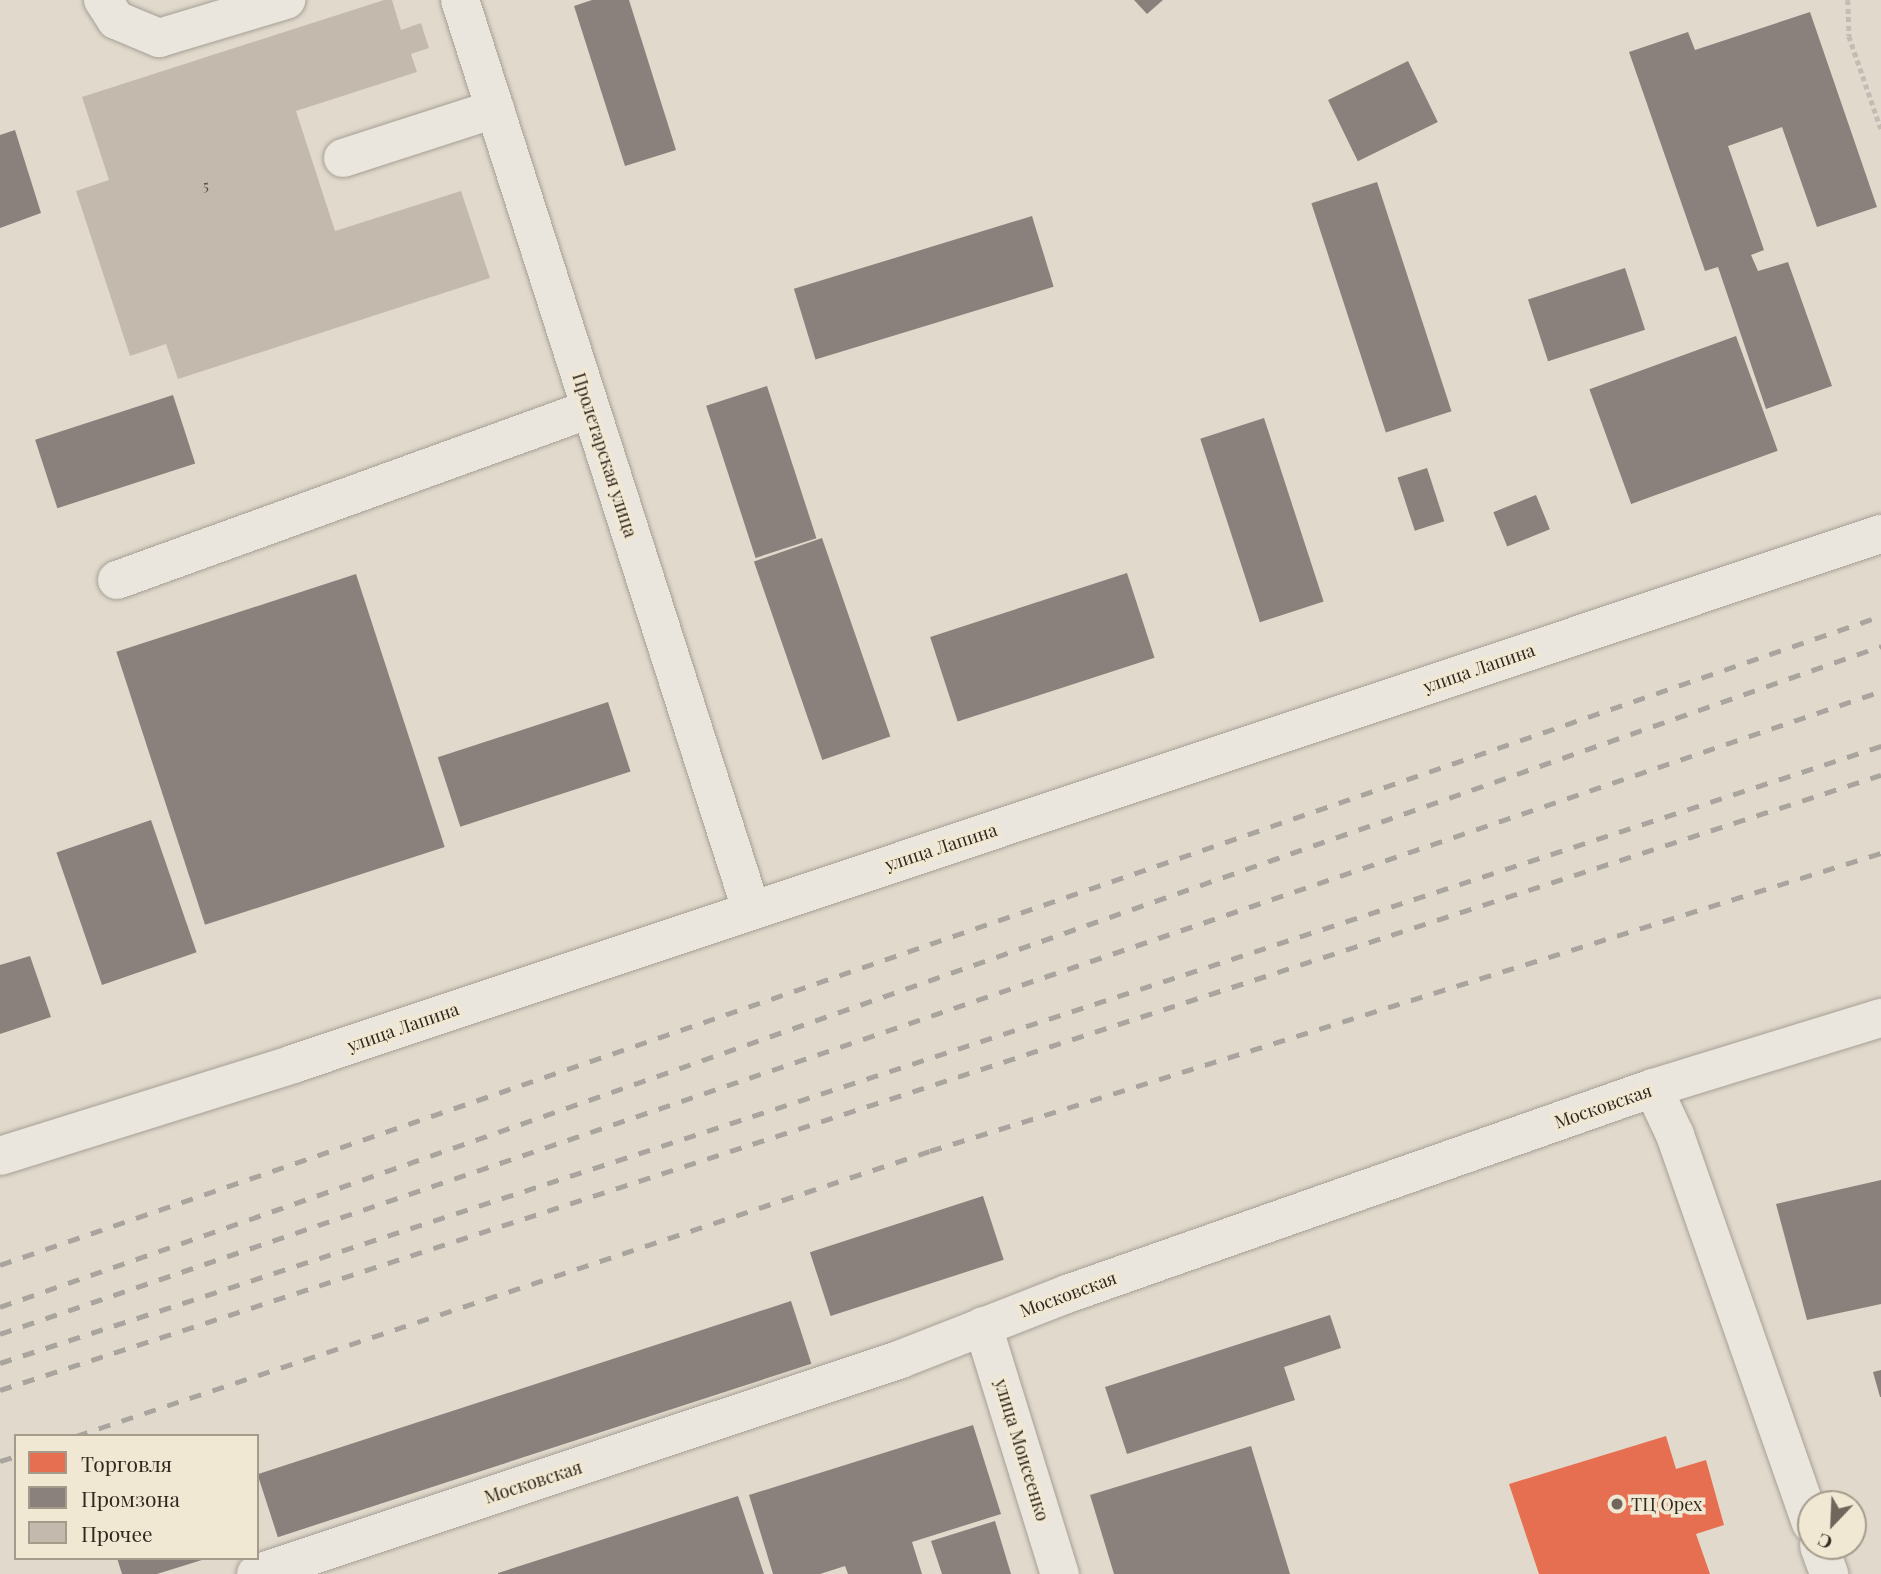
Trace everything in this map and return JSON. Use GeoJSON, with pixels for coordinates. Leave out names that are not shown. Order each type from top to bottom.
{"type":"FeatureCollection","features":[{"type":"Feature","properties":{"kind":"street"},"geometry":{"type":"LineString","coordinates":[[103,0],[116,20],[159,38],[286,0]]}},
{"type":"Feature","properties":{"kind":"street","name":"Пролетарская улица"},"geometry":{"type":"LineString","coordinates":[[460,0],[751,909]]}},
{"type":"Feature","properties":{"kind":"street"},"geometry":{"type":"LineString","coordinates":[[343,158],[495,108]]}},
{"type":"Feature","properties":{"kind":"street"},"geometry":{"type":"LineString","coordinates":[[117,580],[590,409]]}},
{"type":"Feature","properties":{"kind":"street","name":"улица Лапина"},"geometry":{"type":"LineString","coordinates":[[0,1156],[293,1064],[1881,534]]}},
{"type":"Feature","properties":{"kind":"street","name":"Московская"},"geometry":{"type":"LineString","coordinates":[[256,1574],[845,1378],[983,1326],[1653,1088],[1881,1018]]}},
{"type":"Feature","properties":{"kind":"street"},"geometry":{"type":"LineString","coordinates":[[1653,1088],[1675,1135],[1799,1490]]}},
{"type":"Feature","properties":{"kind":"street","name":"улица Моисеенко"},"geometry":{"type":"LineString","coordinates":[[983,1326],[1060,1574]]}},
{"type":"Feature","properties":{"kind":"path"},"geometry":{"type":"LineString","coordinates":[[1848,0],[1849,36],[1881,129]]}},
{"type":"Feature","properties":{"kind":"building: Торговля","name":"ТЦ Орех"},"geometry":{"type":"Polygon","coordinates":[[[1666,1436],[1676,1469],[1706,1460],[1724,1525],[1696,1534],[1710,1574],[1539,1574],[1509,1484],[1666,1436]]]}},
{"type":"Feature","properties":{"kind":"building: Промзона"},"geometry":{"type":"Polygon","coordinates":[[[592,0],[629,0],[676,150],[625,166],[574,6],[592,0]]]}},
{"type":"Feature","properties":{"kind":"building: Промзона"},"geometry":{"type":"Polygon","coordinates":[[[1134,0],[1163,0],[1147,14],[1134,0]]]}},
{"type":"Feature","properties":{"kind":"building: Промзона"},"geometry":{"type":"Polygon","coordinates":[[[1810,12],[1877,207],[1817,227],[1782,127],[1728,146],[1764,250],[1751,255],[1758,271],[1788,262],[1832,386],[1766,409],[1718,267],[1705,271],[1629,52],[1688,32],[1695,50],[1810,12]]]}},
{"type":"Feature","properties":{"kind":"building: Промзона"},"geometry":{"type":"Polygon","coordinates":[[[1408,61],[1438,122],[1358,161],[1328,100],[1408,61]]]}},
{"type":"Feature","properties":{"kind":"building: Промзона"},"geometry":{"type":"Polygon","coordinates":[[[15,130],[41,213],[0,228],[0,135],[15,130]]]}},
{"type":"Feature","properties":{"kind":"building: Промзона"},"geometry":{"type":"Polygon","coordinates":[[[1377,182],[1451,411],[1386,433],[1311,203],[1377,182]]]}},
{"type":"Feature","properties":{"kind":"building: Промзона"},"geometry":{"type":"Polygon","coordinates":[[[1032,216],[1054,287],[816,360],[794,289],[1032,216]]]}},
{"type":"Feature","properties":{"kind":"building: Промзона"},"geometry":{"type":"Polygon","coordinates":[[[1625,268],[1645,330],[1548,361],[1528,300],[1625,268]]]}},
{"type":"Feature","properties":{"kind":"building: Промзона"},"geometry":{"type":"Polygon","coordinates":[[[1736,336],[1778,451],[1631,504],[1589,389],[1736,336]]]}},
{"type":"Feature","properties":{"kind":"building: Промзона"},"geometry":{"type":"Polygon","coordinates":[[[767,386],[816,538],[756,558],[706,406],[767,386]]]}},
{"type":"Feature","properties":{"kind":"building: Промзона"},"geometry":{"type":"Polygon","coordinates":[[[173,395],[195,463],[57,508],[35,440],[173,395]]]}},
{"type":"Feature","properties":{"kind":"building: Промзона"},"geometry":{"type":"Polygon","coordinates":[[[1264,418],[1324,602],[1260,622],[1200,439],[1264,418]]]}},
{"type":"Feature","properties":{"kind":"building: Промзона"},"geometry":{"type":"Polygon","coordinates":[[[1427,468],[1444,521],[1415,531],[1398,478],[1427,468]]]}},
{"type":"Feature","properties":{"kind":"building: Промзона"},"geometry":{"type":"Polygon","coordinates":[[[1536,495],[1550,529],[1507,547],[1493,512],[1536,495]]]}},
{"type":"Feature","properties":{"kind":"building: Промзона"},"geometry":{"type":"Polygon","coordinates":[[[822,538],[890,737],[822,760],[754,561],[822,538]]]}},
{"type":"Feature","properties":{"kind":"building: Промзона"},"geometry":{"type":"Polygon","coordinates":[[[1127,573],[1155,658],[958,722],[930,637],[1127,573]]]}},
{"type":"Feature","properties":{"kind":"building: Промзона"},"geometry":{"type":"Polygon","coordinates":[[[356,574],[445,847],[205,925],[116,652],[356,574]]]}},
{"type":"Feature","properties":{"kind":"building: Промзона"},"geometry":{"type":"Polygon","coordinates":[[[608,702],[631,771],[460,827],[438,757],[608,702]]]}},
{"type":"Feature","properties":{"kind":"building: Промзона"},"geometry":{"type":"Polygon","coordinates":[[[151,820],[197,952],[102,985],[56,853],[151,820]]]}},
{"type":"Feature","properties":{"kind":"building: Промзона"},"geometry":{"type":"Polygon","coordinates":[[[30,956],[51,1017],[0,1034],[0,965],[30,956]]]}},
{"type":"Feature","properties":{"kind":"building: Промзона"},"geometry":{"type":"Polygon","coordinates":[[[1881,1180],[1881,1304],[1807,1320],[1776,1204],[1881,1180]]]}},
{"type":"Feature","properties":{"kind":"building: Промзона"},"geometry":{"type":"Polygon","coordinates":[[[983,1196],[1004,1260],[831,1316],[810,1252],[983,1196]]]}},
{"type":"Feature","properties":{"kind":"building: Промзона"},"geometry":{"type":"Polygon","coordinates":[[[791,1301],[811,1364],[278,1537],[259,1474],[791,1301]]]}},
{"type":"Feature","properties":{"kind":"building: Промзона"},"geometry":{"type":"Polygon","coordinates":[[[1330,1315],[1341,1348],[1284,1367],[1295,1400],[1127,1454],[1105,1387],[1330,1315]]]}},
{"type":"Feature","properties":{"kind":"building: Промзона"},"geometry":{"type":"Polygon","coordinates":[[[1881,1370],[1881,1397],[1880,1397],[1873,1372],[1881,1370]]]}},
{"type":"Feature","properties":{"kind":"building: Промзона"},"geometry":{"type":"Polygon","coordinates":[[[973,1425],[1001,1514],[912,1542],[922,1574],[848,1574],[845,1566],[820,1574],[773,1574],[749,1495],[973,1425]]]}},
{"type":"Feature","properties":{"kind":"building: Промзона"},"geometry":{"type":"Polygon","coordinates":[[[1251,1446],[1290,1574],[1114,1574],[1090,1495],[1251,1446]]]}},
{"type":"Feature","properties":{"kind":"building: Промзона"},"geometry":{"type":"Polygon","coordinates":[[[738,1496],[764,1574],[498,1574],[498,1573],[738,1496]]]}},
{"type":"Feature","properties":{"kind":"building: Промзона"},"geometry":{"type":"Polygon","coordinates":[[[995,1521],[1011,1574],[942,1574],[931,1541],[995,1521]]]}},
{"type":"Feature","properties":{"kind":"building: Промзона"},"geometry":{"type":"Polygon","coordinates":[[[118,1560],[202,1560],[157,1574],[122,1574],[118,1560]]]}},
{"type":"Feature","properties":{"kind":"building: Прочее"},"geometry":{"type":"Polygon","coordinates":[[[384,0],[392,0],[401,30],[421,23],[429,48],[411,54],[417,72],[296,111],[335,231],[461,191],[490,278],[178,379],[166,344],[130,356],[76,191],[109,180],[82,97],[384,0]]]}},
{"type":"Feature","properties":{"kind":"railway"},"geometry":{"type":"LineString","coordinates":[[0,1265],[1881,616]]}},
{"type":"Feature","properties":{"kind":"railway"},"geometry":{"type":"LineString","coordinates":[[0,1307],[1881,646]]}},
{"type":"Feature","properties":{"kind":"railway"},"geometry":{"type":"LineString","coordinates":[[0,1334],[1881,691]]}},
{"type":"Feature","properties":{"kind":"railway"},"geometry":{"type":"LineString","coordinates":[[0,1363],[1881,746]]}},
{"type":"Feature","properties":{"kind":"railway"},"geometry":{"type":"LineString","coordinates":[[0,1390],[1881,775]]}},
{"type":"Feature","properties":{"kind":"railway"},"geometry":{"type":"LineString","coordinates":[[82,1434],[930,1151],[1881,853]]}},
{"type":"Feature","properties":{"kind":"railway"},"geometry":{"type":"LineString","coordinates":[[0,1461],[14,1457]]}},
{"type":"Feature","properties":{"kind":"place","name":"ТЦ Орех"},"geometry":{"type":"Point","coordinates":[1617,1504]}}]}
